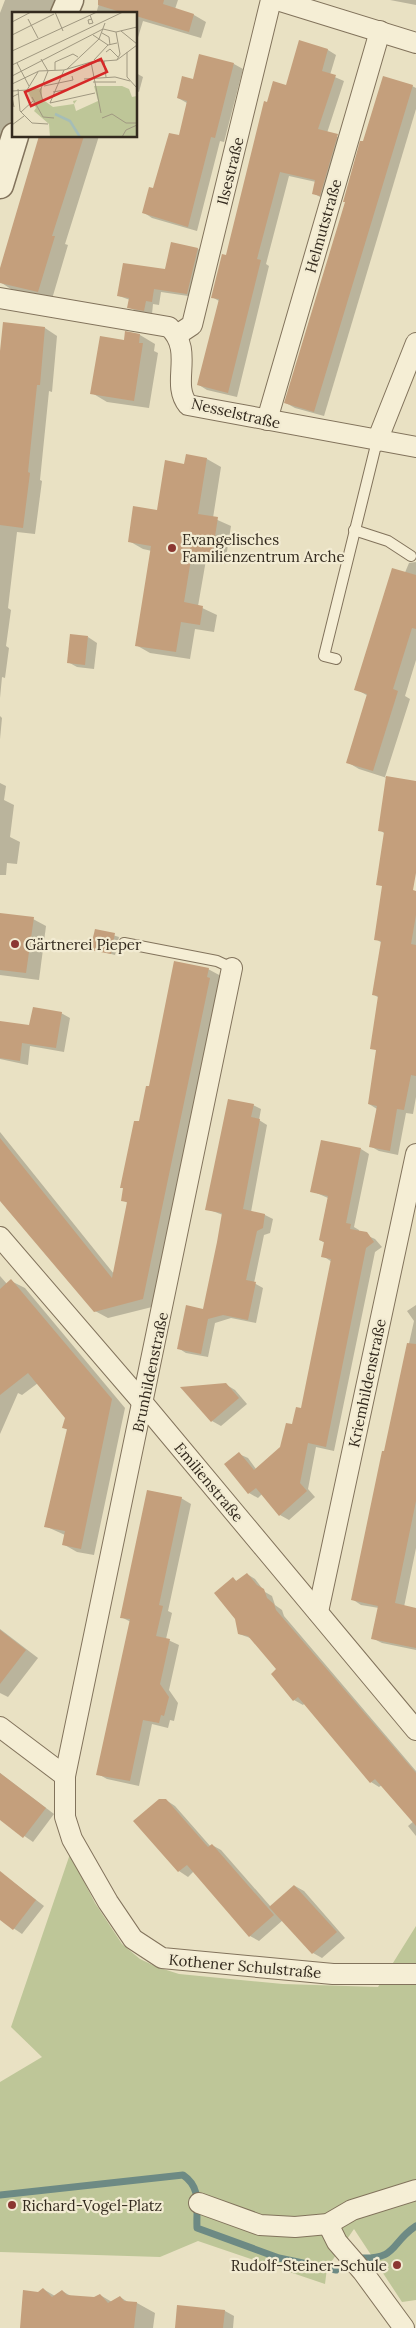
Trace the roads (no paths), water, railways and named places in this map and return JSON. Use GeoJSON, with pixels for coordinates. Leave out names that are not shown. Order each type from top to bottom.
{"type":"FeatureCollection","features":[{"type":"Feature","properties":{"kind":"street"},"geometry":{"type":"LineString","coordinates":[[65,12],[70,0]]}},
{"type":"Feature","properties":{"kind":"street","name":"Ilsestraße"},"geometry":{"type":"LineString","coordinates":[[177,335],[192,325],[271,0]]}},
{"type":"Feature","properties":{"kind":"street"},"geometry":{"type":"LineString","coordinates":[[277,0],[416,43]]}},
{"type":"Feature","properties":{"kind":"street","name":"Helmutstraße"},"geometry":{"type":"LineString","coordinates":[[267,420],[380,31]]}},
{"type":"Feature","properties":{"kind":"street"},"geometry":{"type":"LineString","coordinates":[[0,185],[14,138]]}},
{"type":"Feature","properties":{"kind":"street"},"geometry":{"type":"LineString","coordinates":[[0,298],[169,327],[177,335]]}},
{"type":"Feature","properties":{"kind":"street","name":"Nesselstraße"},"geometry":{"type":"LineString","coordinates":[[177,335],[182,348],[182,397],[188,405],[416,447]]}},
{"type":"Feature","properties":{"kind":"street"},"geometry":{"type":"LineString","coordinates":[[377,441],[416,343]]}},
{"type":"Feature","properties":{"kind":"street","name":"Brunhildenstraße"},"geometry":{"type":"LineString","coordinates":[[65,1776],[232,968]]}},
{"type":"Feature","properties":{"kind":"street","name":"Kriemhildenstraße"},"geometry":{"type":"LineString","coordinates":[[318,1612],[416,1154]]}},
{"type":"Feature","properties":{"kind":"street","name":"Emilienstraße"},"geometry":{"type":"LineString","coordinates":[[0,1237],[143,1403],[416,1730]]}},
{"type":"Feature","properties":{"kind":"street"},"geometry":{"type":"LineString","coordinates":[[0,1727],[65,1776]]}},
{"type":"Feature","properties":{"kind":"street","name":"Kothener Schulstraße"},"geometry":{"type":"LineString","coordinates":[[65,1776],[65,1817],[72,1839],[108,1902],[133,1939],[162,1958],[333,1974],[415,1974]]}},
{"type":"Feature","properties":{"kind":"street"},"geometry":{"type":"LineString","coordinates":[[199,2203],[260,2225],[295,2227],[328,2224],[352,2210],[416,2190]]}},
{"type":"Feature","properties":{"kind":"street"},"geometry":{"type":"LineString","coordinates":[[328,2224],[337,2242],[363,2272],[404,2328]]}},
{"type":"Feature","properties":{"kind":"lane"},"geometry":{"type":"LineString","coordinates":[[336,658],[324,656],[377,441]]}},
{"type":"Feature","properties":{"kind":"lane"},"geometry":{"type":"LineString","coordinates":[[354,530],[388,541],[410,556]]}},
{"type":"Feature","properties":{"kind":"lane"},"geometry":{"type":"LineString","coordinates":[[124,943],[217,961],[232,968]]}},
{"type":"Feature","properties":{"kind":"waterway"},"geometry":{"type":"LineString","coordinates":[[0,2195],[183,2175],[189,2180],[196,2192],[197,2228],[279,2258],[336,2270]]}},
{"type":"Feature","properties":{"kind":"waterway"},"geometry":{"type":"LineString","coordinates":[[361,2258],[373,2258],[388,2253],[416,2226]]}},
{"type":"Feature","properties":{"kind":"place","name":"Evangelisches Familienzentrum Arche"},"geometry":{"type":"Point","coordinates":[172,548]}},
{"type":"Feature","properties":{"kind":"place","name":"Gärtnerei Pieper"},"geometry":{"type":"Point","coordinates":[15,944]}},
{"type":"Feature","properties":{"kind":"place","name":"Richard-Vogel-Platz"},"geometry":{"type":"Point","coordinates":[12,2205]}},
{"type":"Feature","properties":{"kind":"place","name":"Rudolf-Steiner-Schule"},"geometry":{"type":"Point","coordinates":[397,2265]}}]}
